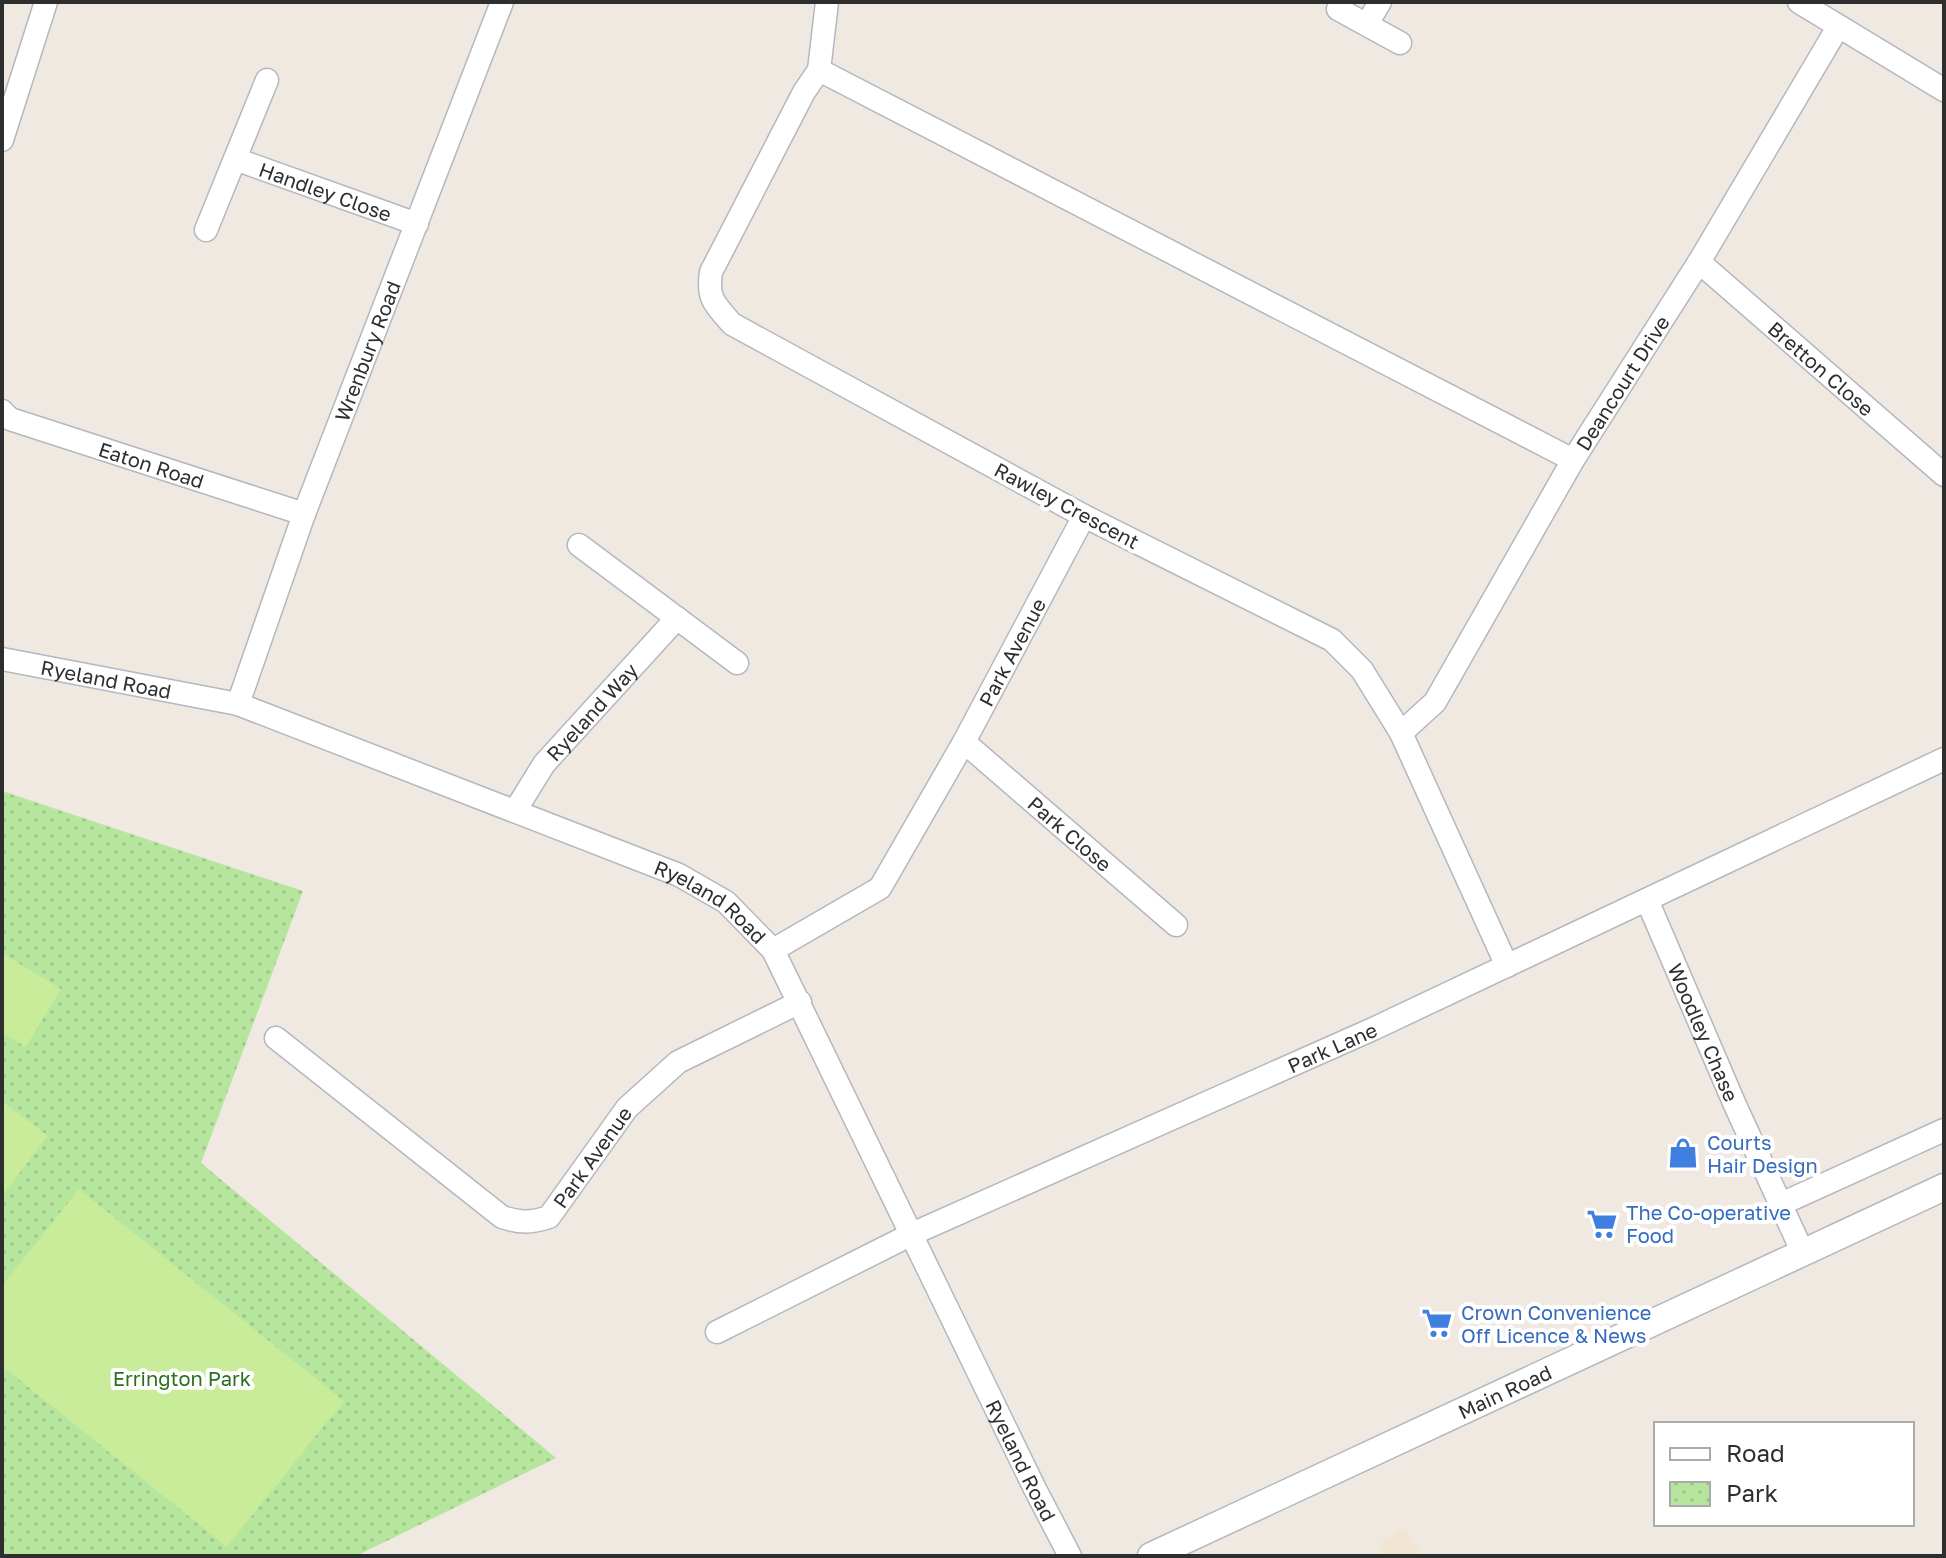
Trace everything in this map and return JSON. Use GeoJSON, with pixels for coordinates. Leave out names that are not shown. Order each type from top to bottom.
{"type":"FeatureCollection","features":[{"type":"Feature","properties":{"kind":"street"},"geometry":{"type":"LineString","coordinates":[[2,140],[46,2]]}},
{"type":"Feature","properties":{"kind":"street","name":"Wrenbury Road"},"geometry":{"type":"LineString","coordinates":[[238,704],[304,514],[502,2]]}},
{"type":"Feature","properties":{"kind":"street","name":"Rawley Crescent"},"geometry":{"type":"LineString","coordinates":[[827,2],[819,70],[804,92],[711,272],[709,289],[712,301],[732,324],[1084,516],[1332,640],[1362,670],[1401,733],[1507,966]]}},
{"type":"Feature","properties":{"kind":"street"},"geometry":{"type":"LineString","coordinates":[[1367,24],[1380,2]]}},
{"type":"Feature","properties":{"kind":"street"},"geometry":{"type":"LineString","coordinates":[[1799,2],[1944,90]]}},
{"type":"Feature","properties":{"kind":"street"},"geometry":{"type":"LineString","coordinates":[[1338,9],[1400,43]]}},
{"type":"Feature","properties":{"kind":"street","name":"Deancourt Drive"},"geometry":{"type":"LineString","coordinates":[[1401,733],[1435,702],[1573,460],[1699,262],[1838,27]]}},
{"type":"Feature","properties":{"kind":"street"},"geometry":{"type":"LineString","coordinates":[[819,70],[1573,460]]}},
{"type":"Feature","properties":{"kind":"street","name":"Handley Close"},"geometry":{"type":"LineString","coordinates":[[206,230],[267,80]]}},
{"type":"Feature","properties":{"kind":"street","name":"Handley Close"},"geometry":{"type":"LineString","coordinates":[[235,159],[417,224]]}},
{"type":"Feature","properties":{"kind":"street","name":"Bretton Close"},"geometry":{"type":"LineString","coordinates":[[1699,262],[1944,475]]}},
{"type":"Feature","properties":{"kind":"street","name":"Eaton Road"},"geometry":{"type":"LineString","coordinates":[[2,411],[10,419],[304,514]]}},
{"type":"Feature","properties":{"kind":"street","name":"Park Avenue"},"geometry":{"type":"LineString","coordinates":[[773,950],[880,888],[964,742],[1084,516]]}},
{"type":"Feature","properties":{"kind":"street"},"geometry":{"type":"LineString","coordinates":[[579,545],[737,663]]}},
{"type":"Feature","properties":{"kind":"street","name":"Ryeland Way"},"geometry":{"type":"LineString","coordinates":[[515,811],[544,764],[677,618]]}},
{"type":"Feature","properties":{"kind":"street","name":"Ryeland Road"},"geometry":{"type":"LineString","coordinates":[[2,659],[238,704],[679,875],[726,902],[773,950],[1070,1556]]}},
{"type":"Feature","properties":{"kind":"street","name":"Park Close"},"geometry":{"type":"LineString","coordinates":[[964,742],[1176,925]]}},
{"type":"Feature","properties":{"kind":"street","name":"Park Lane"},"geometry":{"type":"LineString","coordinates":[[717,1332],[912,1234],[1373,1029],[1944,759]]}},
{"type":"Feature","properties":{"kind":"street","name":"Woodley Chase"},"geometry":{"type":"LineString","coordinates":[[1647,900],[1803,1253]]}},
{"type":"Feature","properties":{"kind":"street","name":"Park Avenue"},"geometry":{"type":"LineString","coordinates":[[276,1038],[502,1217],[519,1223],[534,1222],[549,1217],[627,1108],[678,1062],[800,1002]]}},
{"type":"Feature","properties":{"kind":"street"},"geometry":{"type":"LineString","coordinates":[[1781,1204],[1944,1130]]}},
{"type":"Feature","properties":{"kind":"street","name":"Main Road"},"geometry":{"type":"LineString","coordinates":[[1151,1556],[1944,1187]]}},
{"type":"Feature","properties":{"kind":"shaded area"},"geometry":{"type":"Polygon","coordinates":[[[1405,1528],[1423,1556],[1384,1556],[1378,1545],[1405,1528]]]}},
{"type":"Feature","properties":{"kind":"green space","name":"Errington Park"},"geometry":{"type":"Polygon","coordinates":[[[2,791],[303,891],[201,1163],[556,1458],[356,1556],[2,1556],[2,791]]]}},
{"type":"Feature","properties":{"kind":"green space"},"geometry":{"type":"Polygon","coordinates":[[[2,953],[61,989],[26,1047],[2,1033],[2,953]]]}},
{"type":"Feature","properties":{"kind":"green space"},"geometry":{"type":"Polygon","coordinates":[[[2,1101],[48,1136],[2,1196],[2,1101]]]}},
{"type":"Feature","properties":{"kind":"green space"},"geometry":{"type":"Polygon","coordinates":[[[79,1189],[344,1401],[227,1547],[2,1366],[2,1286],[79,1189]]]}},
{"type":"Feature","properties":{"kind":"place","name":"Courts Hair Design"},"geometry":{"type":"Point","coordinates":[1683,1153]}},
{"type":"Feature","properties":{"kind":"place","name":"The Co-operative Food"},"geometry":{"type":"Point","coordinates":[1602,1224]}},
{"type":"Feature","properties":{"kind":"place","name":"Crown Convenience Off Licence & News"},"geometry":{"type":"Point","coordinates":[1437,1323]}}]}
